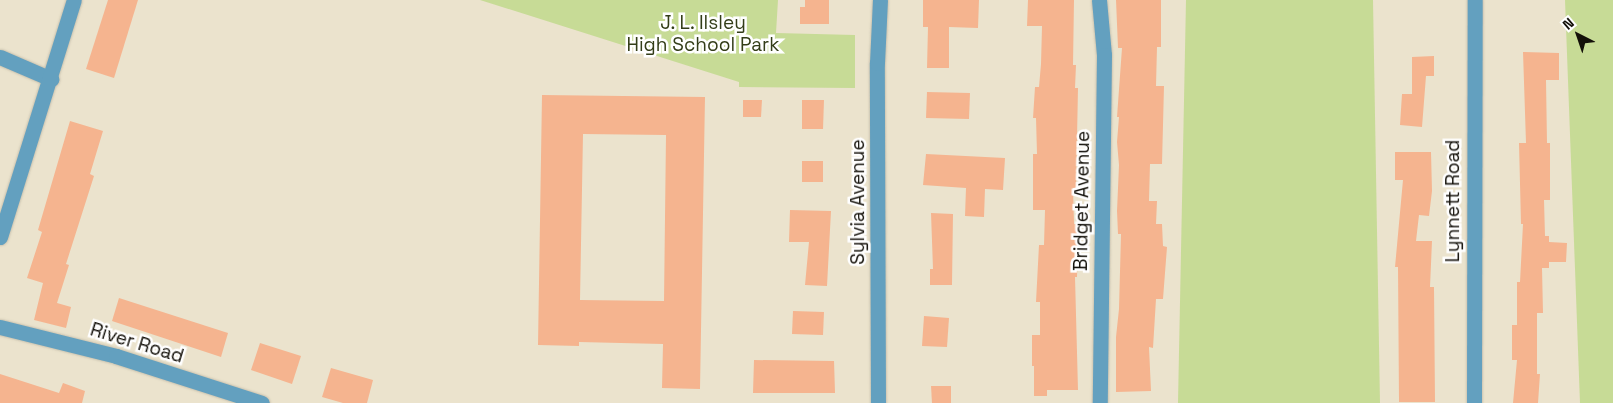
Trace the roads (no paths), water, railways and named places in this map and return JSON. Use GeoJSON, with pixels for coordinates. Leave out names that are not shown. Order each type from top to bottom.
{"type":"FeatureCollection","features":[{"type":"Feature","properties":{"kind":"street"},"geometry":{"type":"LineString","coordinates":[[0,237],[51,79],[74,0]]}},
{"type":"Feature","properties":{"kind":"street","name":"Sylvia Avenue"},"geometry":{"type":"LineString","coordinates":[[878,403],[878,63],[880,0]]}},
{"type":"Feature","properties":{"kind":"street","name":"Bridget Avenue"},"geometry":{"type":"LineString","coordinates":[[1099,0],[1104,54],[1100,403]]}},
{"type":"Feature","properties":{"kind":"street","name":"Lynnett Road"},"geometry":{"type":"LineString","coordinates":[[1474,403],[1475,0]]}},
{"type":"Feature","properties":{"kind":"street"},"geometry":{"type":"LineString","coordinates":[[0,57],[51,79]]}},
{"type":"Feature","properties":{"kind":"street","name":"River Road"},"geometry":{"type":"LineString","coordinates":[[0,326],[116,356],[262,403]]}},
{"type":"Feature","properties":{"kind":"park label","name":"J. L. Ilsley High School Park"},"geometry":{"type":"Point","coordinates":[703,34]}}]}
